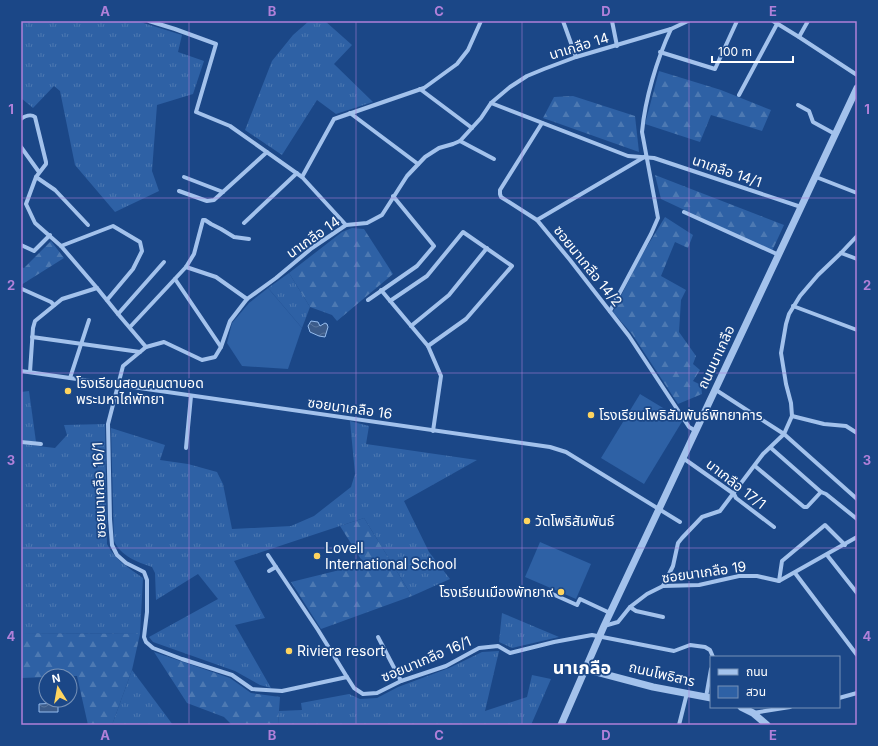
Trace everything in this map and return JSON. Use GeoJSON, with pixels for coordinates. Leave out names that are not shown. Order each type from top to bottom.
{"type":"FeatureCollection","features":[{"type":"Feature","properties":{"kind":"street"},"geometry":{"type":"LineString","coordinates":[[149,21],[175,28],[216,44],[196,112],[230,126],[302,176],[346,225]]}},
{"type":"Feature","properties":{"kind":"street"},"geometry":{"type":"LineString","coordinates":[[302,176],[334,119],[424,88],[457,64],[468,50],[481,21]]}},
{"type":"Feature","properties":{"kind":"street"},"geometry":{"type":"LineString","coordinates":[[563,21],[576,58]]}},
{"type":"Feature","properties":{"kind":"street"},"geometry":{"type":"LineString","coordinates":[[612,21],[617,46]]}},
{"type":"Feature","properties":{"kind":"street","name":"นาเกลือ 14"},"geometry":{"type":"LineString","coordinates":[[221,348],[230,320],[246,299],[276,278],[312,248],[346,225],[367,223],[382,215],[407,176],[425,157],[439,148],[460,141],[491,104],[510,87],[527,76],[544,69],[671,29],[688,21]]}},
{"type":"Feature","properties":{"kind":"street"},"geometry":{"type":"LineString","coordinates":[[660,52],[715,69],[737,21]]}},
{"type":"Feature","properties":{"kind":"street"},"geometry":{"type":"LineString","coordinates":[[773,21],[857,75]]}},
{"type":"Feature","properties":{"kind":"street"},"geometry":{"type":"LineString","coordinates":[[799,37],[808,21]]}},
{"type":"Feature","properties":{"kind":"street"},"geometry":{"type":"LineString","coordinates":[[739,95],[777,24]]}},
{"type":"Feature","properties":{"kind":"street"},"geometry":{"type":"LineString","coordinates":[[610,311],[658,218],[642,132],[643,119],[660,52],[671,29]]}},
{"type":"Feature","properties":{"kind":"street","name":"ถนนนาเกลือ"},"geometry":{"type":"LineString","coordinates":[[561,725],[599,636],[857,88]]}},
{"type":"Feature","properties":{"kind":"street"},"geometry":{"type":"LineString","coordinates":[[420,89],[472,128]]}},
{"type":"Feature","properties":{"kind":"street","name":"นาเกลือ 14/1"},"geometry":{"type":"LineString","coordinates":[[491,104],[628,156],[646,156],[654,158],[802,207]]}},
{"type":"Feature","properties":{"kind":"street"},"geometry":{"type":"LineString","coordinates":[[798,105],[809,111],[813,122],[835,134]]}},
{"type":"Feature","properties":{"kind":"street"},"geometry":{"type":"LineString","coordinates":[[350,113],[418,164]]}},
{"type":"Feature","properties":{"kind":"street"},"geometry":{"type":"LineString","coordinates":[[21,119],[26,116],[35,117],[46,162],[36,177],[26,204],[35,222],[61,246],[146,347]]}},
{"type":"Feature","properties":{"kind":"street","name":"ซอยนาเกลือ 14/2"},"geometry":{"type":"LineString","coordinates":[[542,123],[500,192],[501,196],[538,220],[629,336],[690,427],[696,431]]}},
{"type":"Feature","properties":{"kind":"street"},"geometry":{"type":"LineString","coordinates":[[460,141],[494,159]]}},
{"type":"Feature","properties":{"kind":"street"},"geometry":{"type":"LineString","coordinates":[[21,148],[39,172]]}},
{"type":"Feature","properties":{"kind":"street"},"geometry":{"type":"LineString","coordinates":[[179,190],[211,201],[214,200],[268,152]]}},
{"type":"Feature","properties":{"kind":"street"},"geometry":{"type":"LineString","coordinates":[[538,220],[646,156]]}},
{"type":"Feature","properties":{"kind":"street"},"geometry":{"type":"LineString","coordinates":[[244,223],[297,173]]}},
{"type":"Feature","properties":{"kind":"street"},"geometry":{"type":"LineString","coordinates":[[36,177],[55,190],[88,225]]}},
{"type":"Feature","properties":{"kind":"street"},"geometry":{"type":"LineString","coordinates":[[184,177],[223,192]]}},
{"type":"Feature","properties":{"kind":"street"},"geometry":{"type":"LineString","coordinates":[[816,177],[857,193]]}},
{"type":"Feature","properties":{"kind":"street"},"geometry":{"type":"LineString","coordinates":[[368,300],[417,266],[434,246],[393,196]]}},
{"type":"Feature","properties":{"kind":"street"},"geometry":{"type":"LineString","coordinates":[[684,212],[779,255]]}},
{"type":"Feature","properties":{"kind":"street"},"geometry":{"type":"LineString","coordinates":[[130,327],[186,267],[194,254],[201,224],[204,220],[234,237],[249,239]]}},
{"type":"Feature","properties":{"kind":"street"},"geometry":{"type":"LineString","coordinates":[[61,246],[113,226],[140,242],[142,251],[133,270],[107,300]]}},
{"type":"Feature","properties":{"kind":"street"},"geometry":{"type":"LineString","coordinates":[[390,301],[427,276],[463,232],[512,266],[466,319],[428,346]]}},
{"type":"Feature","properties":{"kind":"street"},"geometry":{"type":"LineString","coordinates":[[21,245],[34,251],[50,235]]}},
{"type":"Feature","properties":{"kind":"street"},"geometry":{"type":"LineString","coordinates":[[663,586],[673,566],[678,543],[702,517],[720,511],[764,454],[784,434],[792,416],[791,403],[781,353],[786,324],[793,306],[818,275],[842,253],[857,236]]}},
{"type":"Feature","properties":{"kind":"street"},"geometry":{"type":"LineString","coordinates":[[411,326],[449,295],[486,248]]}},
{"type":"Feature","properties":{"kind":"street"},"geometry":{"type":"LineString","coordinates":[[842,253],[857,259]]}},
{"type":"Feature","properties":{"kind":"street"},"geometry":{"type":"LineString","coordinates":[[118,314],[164,262]]}},
{"type":"Feature","properties":{"kind":"street"},"geometry":{"type":"LineString","coordinates":[[186,267],[216,277],[246,299]]}},
{"type":"Feature","properties":{"kind":"street"},"geometry":{"type":"LineString","coordinates":[[118,384],[123,366],[146,347],[164,342],[202,360],[215,356],[221,348],[175,279]]}},
{"type":"Feature","properties":{"kind":"street"},"geometry":{"type":"LineString","coordinates":[[30,372],[33,323],[62,299],[97,288]]}},
{"type":"Feature","properties":{"kind":"street"},"geometry":{"type":"LineString","coordinates":[[22,290],[54,305]]}},
{"type":"Feature","properties":{"kind":"street"},"geometry":{"type":"LineString","coordinates":[[381,290],[428,346],[441,376],[433,431]]}},
{"type":"Feature","properties":{"kind":"street"},"geometry":{"type":"LineString","coordinates":[[793,306],[857,330]]}},
{"type":"Feature","properties":{"kind":"street"},"geometry":{"type":"LineString","coordinates":[[70,378],[89,320]]}},
{"type":"Feature","properties":{"kind":"street"},"geometry":{"type":"LineString","coordinates":[[32,337],[140,352]]}},
{"type":"Feature","properties":{"kind":"street","name":"ซอยนาเกลือ 16"},"geometry":{"type":"LineString","coordinates":[[21,371],[550,447],[566,452],[680,522]]}},
{"type":"Feature","properties":{"kind":"street","name":"ซอยนาเกลือ 16/1"},"geometry":{"type":"LineString","coordinates":[[118,384],[108,424],[112,545],[117,555],[126,563],[144,572],[147,580],[147,612],[144,637],[146,642],[153,648],[232,675],[252,689],[282,691],[347,677],[354,688],[362,694],[377,693],[401,681],[446,666],[479,648],[498,646],[510,653],[554,642],[592,635],[674,651],[690,645],[705,647],[710,650],[713,656]]}},
{"type":"Feature","properties":{"kind":"street"},"geometry":{"type":"LineString","coordinates":[[716,390],[784,434],[857,499]]}},
{"type":"Feature","properties":{"kind":"street"},"geometry":{"type":"LineString","coordinates":[[186,448],[191,396]]}},
{"type":"Feature","properties":{"kind":"street"},"geometry":{"type":"LineString","coordinates":[[792,416],[824,424],[846,426],[857,433]]}},
{"type":"Feature","properties":{"kind":"street"},"geometry":{"type":"LineString","coordinates":[[21,442],[41,444]]}},
{"type":"Feature","properties":{"kind":"street"},"geometry":{"type":"LineString","coordinates":[[771,448],[821,492],[826,494],[857,519]]}},
{"type":"Feature","properties":{"kind":"street","name":"นาเกลือ 17/1"},"geometry":{"type":"LineString","coordinates":[[683,458],[734,494],[736,498],[774,527]]}},
{"type":"Feature","properties":{"kind":"street"},"geometry":{"type":"LineString","coordinates":[[755,466],[804,508],[807,507],[821,492]]}},
{"type":"Feature","properties":{"kind":"street"},"geometry":{"type":"LineString","coordinates":[[779,581],[782,561],[825,526],[845,544]]}},
{"type":"Feature","properties":{"kind":"street"},"geometry":{"type":"LineString","coordinates":[[779,581],[827,556],[857,537]]}},
{"type":"Feature","properties":{"kind":"street"},"geometry":{"type":"LineString","coordinates":[[268,555],[318,630],[347,677]]}},
{"type":"Feature","properties":{"kind":"street"},"geometry":{"type":"LineString","coordinates":[[827,556],[857,593]]}},
{"type":"Feature","properties":{"kind":"street"},"geometry":{"type":"LineString","coordinates":[[269,571],[276,567]]}},
{"type":"Feature","properties":{"kind":"street"},"geometry":{"type":"LineString","coordinates":[[795,573],[857,655]]}},
{"type":"Feature","properties":{"kind":"street","name":"ซอยนาเกลือ 19"},"geometry":{"type":"LineString","coordinates":[[604,626],[618,622],[630,607],[647,594],[663,586],[699,585],[739,576],[757,576],[779,581]]}},
{"type":"Feature","properties":{"kind":"street"},"geometry":{"type":"LineString","coordinates":[[548,592],[578,605],[580,599],[610,613]]}},
{"type":"Feature","properties":{"kind":"street"},"geometry":{"type":"LineString","coordinates":[[630,607],[636,611],[664,617]]}},
{"type":"Feature","properties":{"kind":"street"},"geometry":{"type":"LineString","coordinates":[[378,637],[401,681]]}},
{"type":"Feature","properties":{"kind":"street","name":"ถนนโพธิสาร"},"geometry":{"type":"LineString","coordinates":[[585,669],[708,698]]}},
{"type":"Feature","properties":{"kind":"street"},"geometry":{"type":"LineString","coordinates":[[708,698],[710,678]]}},
{"type":"Feature","properties":{"kind":"street"},"geometry":{"type":"LineString","coordinates":[[679,725],[687,693]]}},
{"type":"Feature","properties":{"kind":"street"},"geometry":{"type":"LineString","coordinates":[[840,698],[857,693]]}},
{"type":"Feature","properties":{"kind":"street"},"geometry":{"type":"LineString","coordinates":[[743,708],[753,713],[767,725]]}},
{"type":"Feature","properties":{"kind":"street"},"geometry":{"type":"LineString","coordinates":[[753,713],[784,708]]}},
{"type":"Feature","properties":{"kind":"green space"},"geometry":{"type":"Polygon","coordinates":[[[21,21],[137,21],[182,35],[178,52],[204,61],[193,94],[157,105],[152,171],[159,191],[115,212],[75,165],[60,91],[54,86],[33,108],[21,98],[21,21]]]}},
{"type":"Feature","properties":{"kind":"green space"},"geometry":{"type":"Polygon","coordinates":[[[309,21],[325,21],[352,45],[334,64],[373,102],[336,114],[317,100],[282,155],[245,130],[272,61],[293,35],[309,21]]]}},
{"type":"Feature","properties":{"kind":"green space"},"geometry":{"type":"Polygon","coordinates":[[[659,71],[721,90],[771,110],[762,131],[711,115],[700,142],[645,124],[659,71]]]}},
{"type":"Feature","properties":{"kind":"green space"},"geometry":{"type":"Polygon","coordinates":[[[573,96],[635,116],[639,152],[543,118],[554,97],[573,96]]]}},
{"type":"Feature","properties":{"kind":"green space"},"geometry":{"type":"Polygon","coordinates":[[[655,175],[784,225],[772,251],[661,199],[655,175]]]}},
{"type":"Feature","properties":{"kind":"green space"},"geometry":{"type":"Polygon","coordinates":[[[665,217],[693,235],[688,248],[675,242],[661,276],[686,290],[681,300],[679,332],[696,356],[693,364],[700,370],[693,381],[701,385],[702,394],[678,404],[632,334],[613,312],[640,258],[665,217]]]}},
{"type":"Feature","properties":{"kind":"green space"},"geometry":{"type":"Polygon","coordinates":[[[352,228],[364,229],[393,274],[337,321],[332,315],[310,307],[289,273],[342,232],[352,228]]]}},
{"type":"Feature","properties":{"kind":"green space"},"geometry":{"type":"Polygon","coordinates":[[[51,241],[64,258],[21,285],[21,267],[24,268],[51,241]]]}},
{"type":"Feature","properties":{"kind":"green space"},"geometry":{"type":"Polygon","coordinates":[[[289,273],[310,307],[302,328],[268,288],[289,273]]]}},
{"type":"Feature","properties":{"kind":"green space"},"geometry":{"type":"Polygon","coordinates":[[[268,288],[302,328],[288,369],[242,366],[227,343],[232,323],[249,303],[268,288]]]}},
{"type":"Feature","properties":{"kind":"green space"},"geometry":{"type":"Polygon","coordinates":[[[29,391],[36,442],[21,440],[21,392],[29,391]]]}},
{"type":"Feature","properties":{"kind":"green space"},"geometry":{"type":"Polygon","coordinates":[[[640,394],[683,420],[644,484],[601,458],[640,394]]]}},
{"type":"Feature","properties":{"kind":"green space"},"geometry":{"type":"Polygon","coordinates":[[[350,421],[369,426],[366,444],[477,460],[404,501],[429,552],[450,579],[412,596],[364,518],[234,561],[265,618],[235,625],[271,688],[260,685],[235,671],[153,642],[149,637],[218,599],[198,574],[156,600],[155,573],[152,567],[130,558],[117,546],[114,541],[111,428],[165,445],[160,460],[188,464],[217,472],[223,484],[232,529],[291,526],[314,516],[351,487],[355,474],[350,421]]]}},
{"type":"Feature","properties":{"kind":"green space"},"geometry":{"type":"Polygon","coordinates":[[[105,424],[107,544],[118,559],[143,578],[140,634],[21,633],[21,444],[55,448],[67,435],[64,425],[105,424]]]}},
{"type":"Feature","properties":{"kind":"green space"},"geometry":{"type":"Polygon","coordinates":[[[364,518],[412,596],[321,629],[291,582],[364,564],[340,526],[364,518]]]}},
{"type":"Feature","properties":{"kind":"green space"},"geometry":{"type":"Polygon","coordinates":[[[540,542],[591,564],[576,599],[525,577],[540,542]]]}},
{"type":"Feature","properties":{"kind":"green space"},"geometry":{"type":"Polygon","coordinates":[[[502,613],[559,637],[512,648],[499,642],[502,613]]]}},
{"type":"Feature","properties":{"kind":"green space"},"geometry":{"type":"Polygon","coordinates":[[[21,633],[140,634],[132,670],[112,725],[88,725],[78,680],[78,668],[38,668],[38,677],[21,678],[21,633]]]}},
{"type":"Feature","properties":{"kind":"green space"},"geometry":{"type":"Polygon","coordinates":[[[499,651],[485,711],[527,697],[532,675],[551,679],[531,725],[278,725],[279,711],[302,710],[301,703],[349,694],[360,699],[377,698],[398,687],[449,668],[482,652],[499,651]]]}},
{"type":"Feature","properties":{"kind":"green space"},"geometry":{"type":"Polygon","coordinates":[[[154,652],[230,678],[251,693],[280,697],[278,725],[232,725],[224,717],[187,703],[154,652]]]}},
{"type":"Feature","properties":{"kind":"green space"},"geometry":{"type":"Polygon","coordinates":[[[132,670],[173,725],[112,725],[132,670]]]}},
{"type":"Feature","properties":{"kind":"water"},"geometry":{"type":"Polygon","coordinates":[[[311,321],[318,322],[320,326],[325,323],[327,324],[328,327],[325,337],[310,332],[308,326],[311,321]]]}},
{"type":"Feature","properties":{"kind":"water"},"geometry":{"type":"Polygon","coordinates":[[[39,708],[58,708],[58,712],[39,712],[39,708]]]}},
{"type":"Feature","properties":{"kind":"place","name":"โรงเรียนสอนคนตาบอด พระมหาไถ่พัทยา"},"geometry":{"type":"Point","coordinates":[68,391]}},
{"type":"Feature","properties":{"kind":"place","name":"โรงเรียนโพธิสัมพันธ์พิทยาคาร"},"geometry":{"type":"Point","coordinates":[591,415]}},
{"type":"Feature","properties":{"kind":"place","name":"วัดโพธิสัมพันธ์"},"geometry":{"type":"Point","coordinates":[527,521]}},
{"type":"Feature","properties":{"kind":"place","name":"Lovell International School"},"geometry":{"type":"Point","coordinates":[317,556]}},
{"type":"Feature","properties":{"kind":"place","name":"โรงเรียนเมืองพัทยา๙"},"geometry":{"type":"Point","coordinates":[561,592]}},
{"type":"Feature","properties":{"kind":"place","name":"Riviera resort"},"geometry":{"type":"Point","coordinates":[289,651]}},
{"type":"Feature","properties":{"kind":"district","name":"นาเกลือ"},"geometry":{"type":"Point","coordinates":[582,668]}}]}
